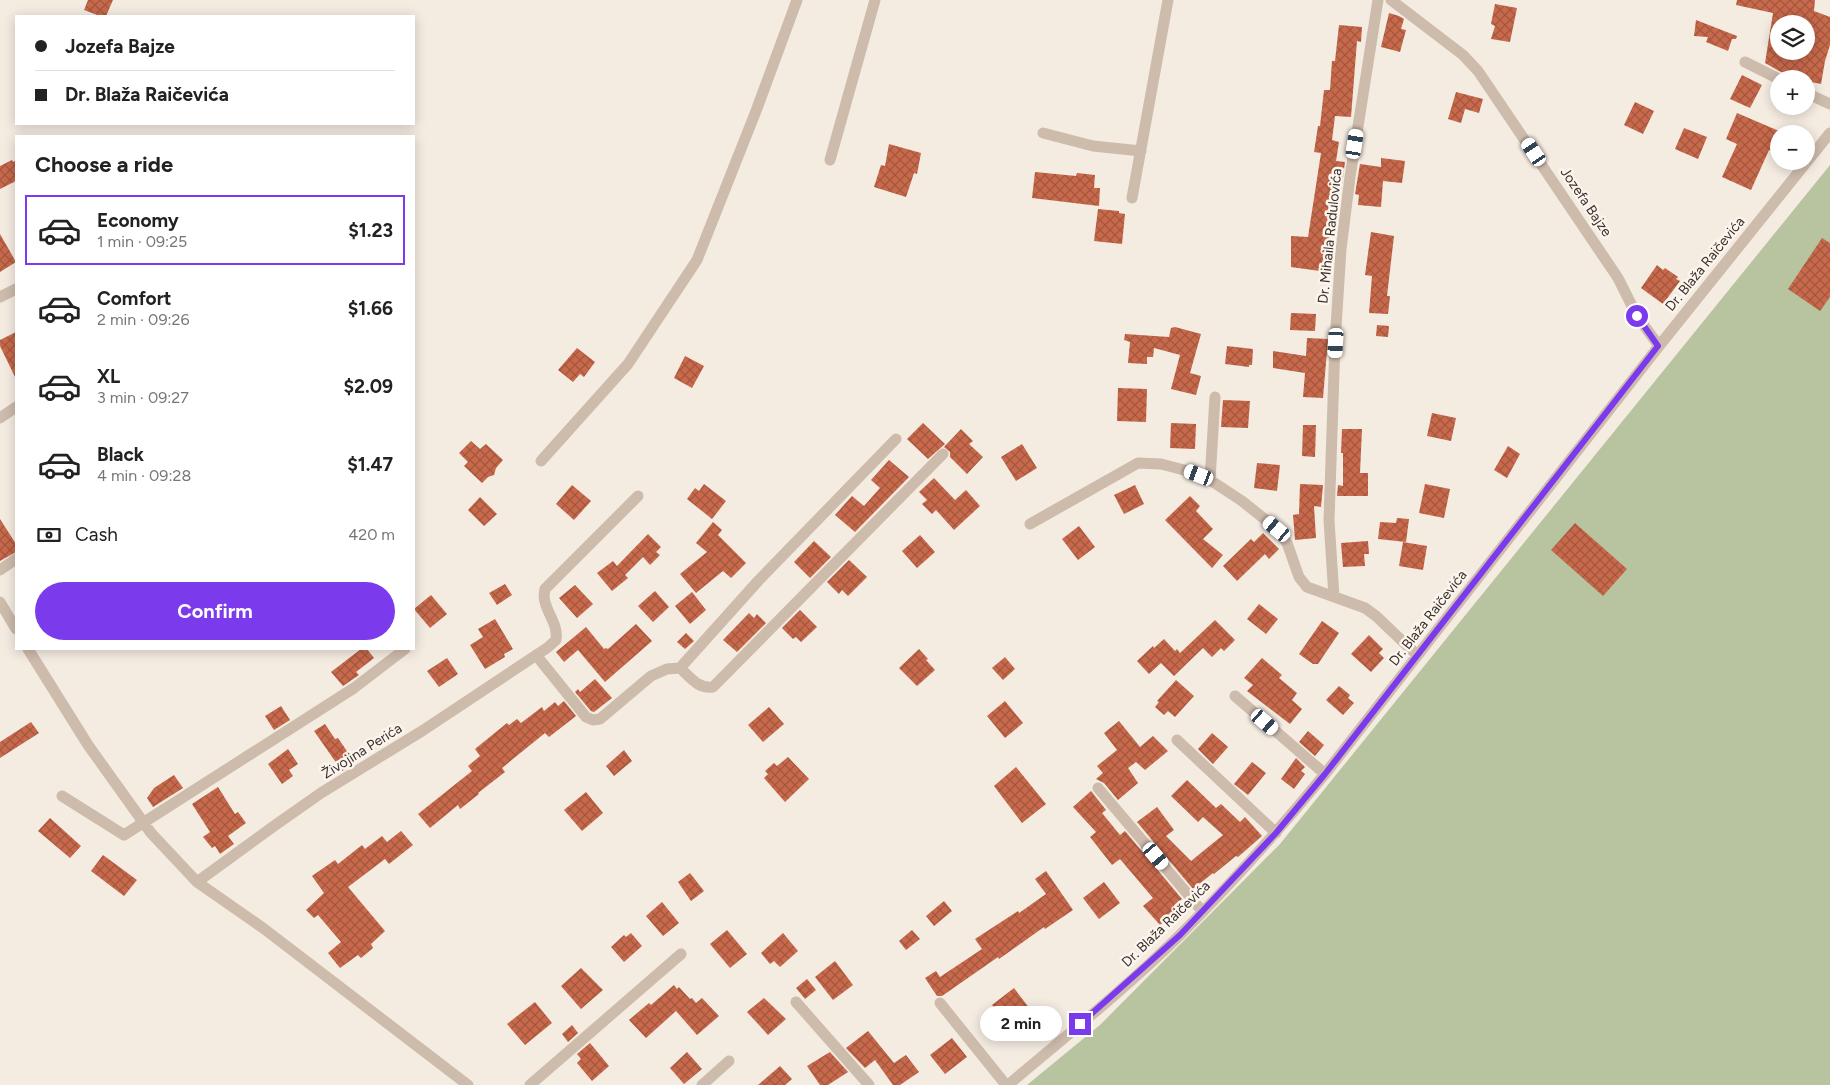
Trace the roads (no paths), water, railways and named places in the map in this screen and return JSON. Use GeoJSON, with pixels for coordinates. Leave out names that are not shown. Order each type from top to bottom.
{"type":"FeatureCollection","features":[{"type":"Feature","properties":{"kind":"street"},"geometry":{"type":"LineString","coordinates":[[541,461],[628,364],[697,260],[756,111],[796,0]]}},
{"type":"Feature","properties":{"kind":"street"},"geometry":{"type":"LineString","coordinates":[[830,160],[875,0]]}},
{"type":"Feature","properties":{"kind":"street"},"geometry":{"type":"LineString","coordinates":[[1132,198],[1168,0]]}},
{"type":"Feature","properties":{"kind":"street","name":"Dr. Mihaila Radulovića"},"geometry":{"type":"LineString","coordinates":[[1334,597],[1329,520],[1341,249],[1350,176],[1378,0]]}},
{"type":"Feature","properties":{"kind":"street","name":"Jozefa Bajze"},"geometry":{"type":"LineString","coordinates":[[1392,0],[1463,55],[1478,71],[1618,278],[1637,316],[1658,346]]}},
{"type":"Feature","properties":{"kind":"street"},"geometry":{"type":"LineString","coordinates":[[1746,62],[1770,74]]}},
{"type":"Feature","properties":{"kind":"street"},"geometry":{"type":"LineString","coordinates":[[1815,97],[1830,104]]}},
{"type":"Feature","properties":{"kind":"street"},"geometry":{"type":"LineString","coordinates":[[1042,132],[1093,146],[1141,151]]}},
{"type":"Feature","properties":{"kind":"street","name":"Dr. Blaža Raičevića"},"geometry":{"type":"LineString","coordinates":[[1007,1085],[1180,935],[1276,833],[1325,774],[1658,346],[1830,132]]}},
{"type":"Feature","properties":{"kind":"street"},"geometry":{"type":"LineString","coordinates":[[0,297],[15,290]]}},
{"type":"Feature","properties":{"kind":"street"},"geometry":{"type":"LineString","coordinates":[[1210,480],[1215,397]]}},
{"type":"Feature","properties":{"kind":"street"},"geometry":{"type":"LineString","coordinates":[[0,418],[15,408]]}},
{"type":"Feature","properties":{"kind":"street"},"geometry":{"type":"LineString","coordinates":[[536,655],[586,717],[593,720],[600,719],[651,676],[667,669],[680,668],[759,580],[896,439]]}},
{"type":"Feature","properties":{"kind":"street"},"geometry":{"type":"LineString","coordinates":[[680,668],[699,686],[713,687],[943,454]]}},
{"type":"Feature","properties":{"kind":"street"},"geometry":{"type":"LineString","coordinates":[[1030,524],[1138,462],[1176,467],[1210,480],[1242,501],[1281,533],[1287,543],[1299,577],[1304,584],[1311,589],[1365,608],[1417,655]]}},
{"type":"Feature","properties":{"kind":"street","name":"Živojina Perića"},"geometry":{"type":"LineString","coordinates":[[196,882],[321,794],[422,731],[547,648],[556,640],[557,632],[556,624],[543,596],[545,589],[638,496]]}},
{"type":"Feature","properties":{"kind":"street"},"geometry":{"type":"LineString","coordinates":[[0,570],[15,561]]}},
{"type":"Feature","properties":{"kind":"street"},"geometry":{"type":"LineString","coordinates":[[0,602],[15,627]]}},
{"type":"Feature","properties":{"kind":"street"},"geometry":{"type":"LineString","coordinates":[[29,650],[88,745],[151,833],[196,882],[263,928],[468,1085]]}},
{"type":"Feature","properties":{"kind":"street"},"geometry":{"type":"LineString","coordinates":[[62,796],[124,835],[354,688],[404,650]]}},
{"type":"Feature","properties":{"kind":"street"},"geometry":{"type":"LineString","coordinates":[[1235,696],[1325,774]]}},
{"type":"Feature","properties":{"kind":"street"},"geometry":{"type":"LineString","coordinates":[[1177,740],[1276,833]]}},
{"type":"Feature","properties":{"kind":"street"},"geometry":{"type":"LineString","coordinates":[[1098,788],[1202,911]]}},
{"type":"Feature","properties":{"kind":"street"},"geometry":{"type":"LineString","coordinates":[[530,1085],[681,954]]}},
{"type":"Feature","properties":{"kind":"street"},"geometry":{"type":"LineString","coordinates":[[796,1002],[869,1085]]}},
{"type":"Feature","properties":{"kind":"street"},"geometry":{"type":"LineString","coordinates":[[940,1003],[1007,1085]]}},
{"type":"Feature","properties":{"kind":"street"},"geometry":{"type":"LineString","coordinates":[[702,1085],[729,1061]]}}]}
